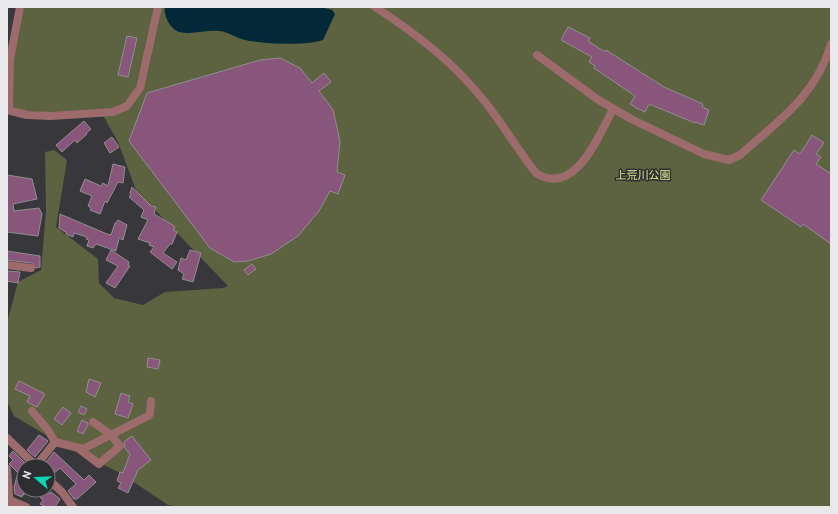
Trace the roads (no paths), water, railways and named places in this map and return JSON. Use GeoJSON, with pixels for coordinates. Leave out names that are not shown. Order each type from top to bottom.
{"type":"FeatureCollection","features":[{"type":"Feature","properties":{"kind":"street"},"geometry":{"type":"LineString","coordinates":[[20,7],[8,73],[8,110],[27,115],[51,116],[113,112],[127,106],[140,88],[158,7]]}},
{"type":"Feature","properties":{"kind":"street"},"geometry":{"type":"LineString","coordinates":[[374,7],[410,30],[465,78],[499,121],[536,174],[544,178],[562,177],[572,173],[582,165],[613,109]]}},
{"type":"Feature","properties":{"kind":"street"},"geometry":{"type":"LineString","coordinates":[[538,55],[613,109],[652,130],[704,154],[729,160],[740,155],[804,98],[816,81],[831,44]]}},
{"type":"Feature","properties":{"kind":"street"},"geometry":{"type":"LineString","coordinates":[[7,264],[31,268]]}},
{"type":"Feature","properties":{"kind":"street"},"geometry":{"type":"LineString","coordinates":[[32,411],[48,430],[55,442],[78,448],[88,447],[110,434],[148,416],[150,414],[151,401]]}},
{"type":"Feature","properties":{"kind":"street"},"geometry":{"type":"LineString","coordinates":[[78,448],[99,464],[120,446],[110,434],[93,422]]}},
{"type":"Feature","properties":{"kind":"street"},"geometry":{"type":"LineString","coordinates":[[7,438],[28,458]]}},
{"type":"Feature","properties":{"kind":"street"},"geometry":{"type":"LineString","coordinates":[[42,458],[55,442]]}},
{"type":"Feature","properties":{"kind":"street"},"geometry":{"type":"LineString","coordinates":[[7,469],[9,502],[26,507]]}},
{"type":"Feature","properties":{"kind":"street"},"geometry":{"type":"LineString","coordinates":[[56,486],[73,507]]}},
{"type":"Feature","properties":{"kind":"water"},"geometry":{"type":"Polygon","coordinates":[[[165,7],[321,7],[332,10],[335,14],[323,40],[295,44],[263,43],[245,40],[219,31],[189,33],[179,32],[170,25],[165,14],[165,7]]]}},
{"type":"Feature","properties":{"kind":"park label","name":"上荒川公園"},"geometry":{"type":"Point","coordinates":[643,175]}}]}
